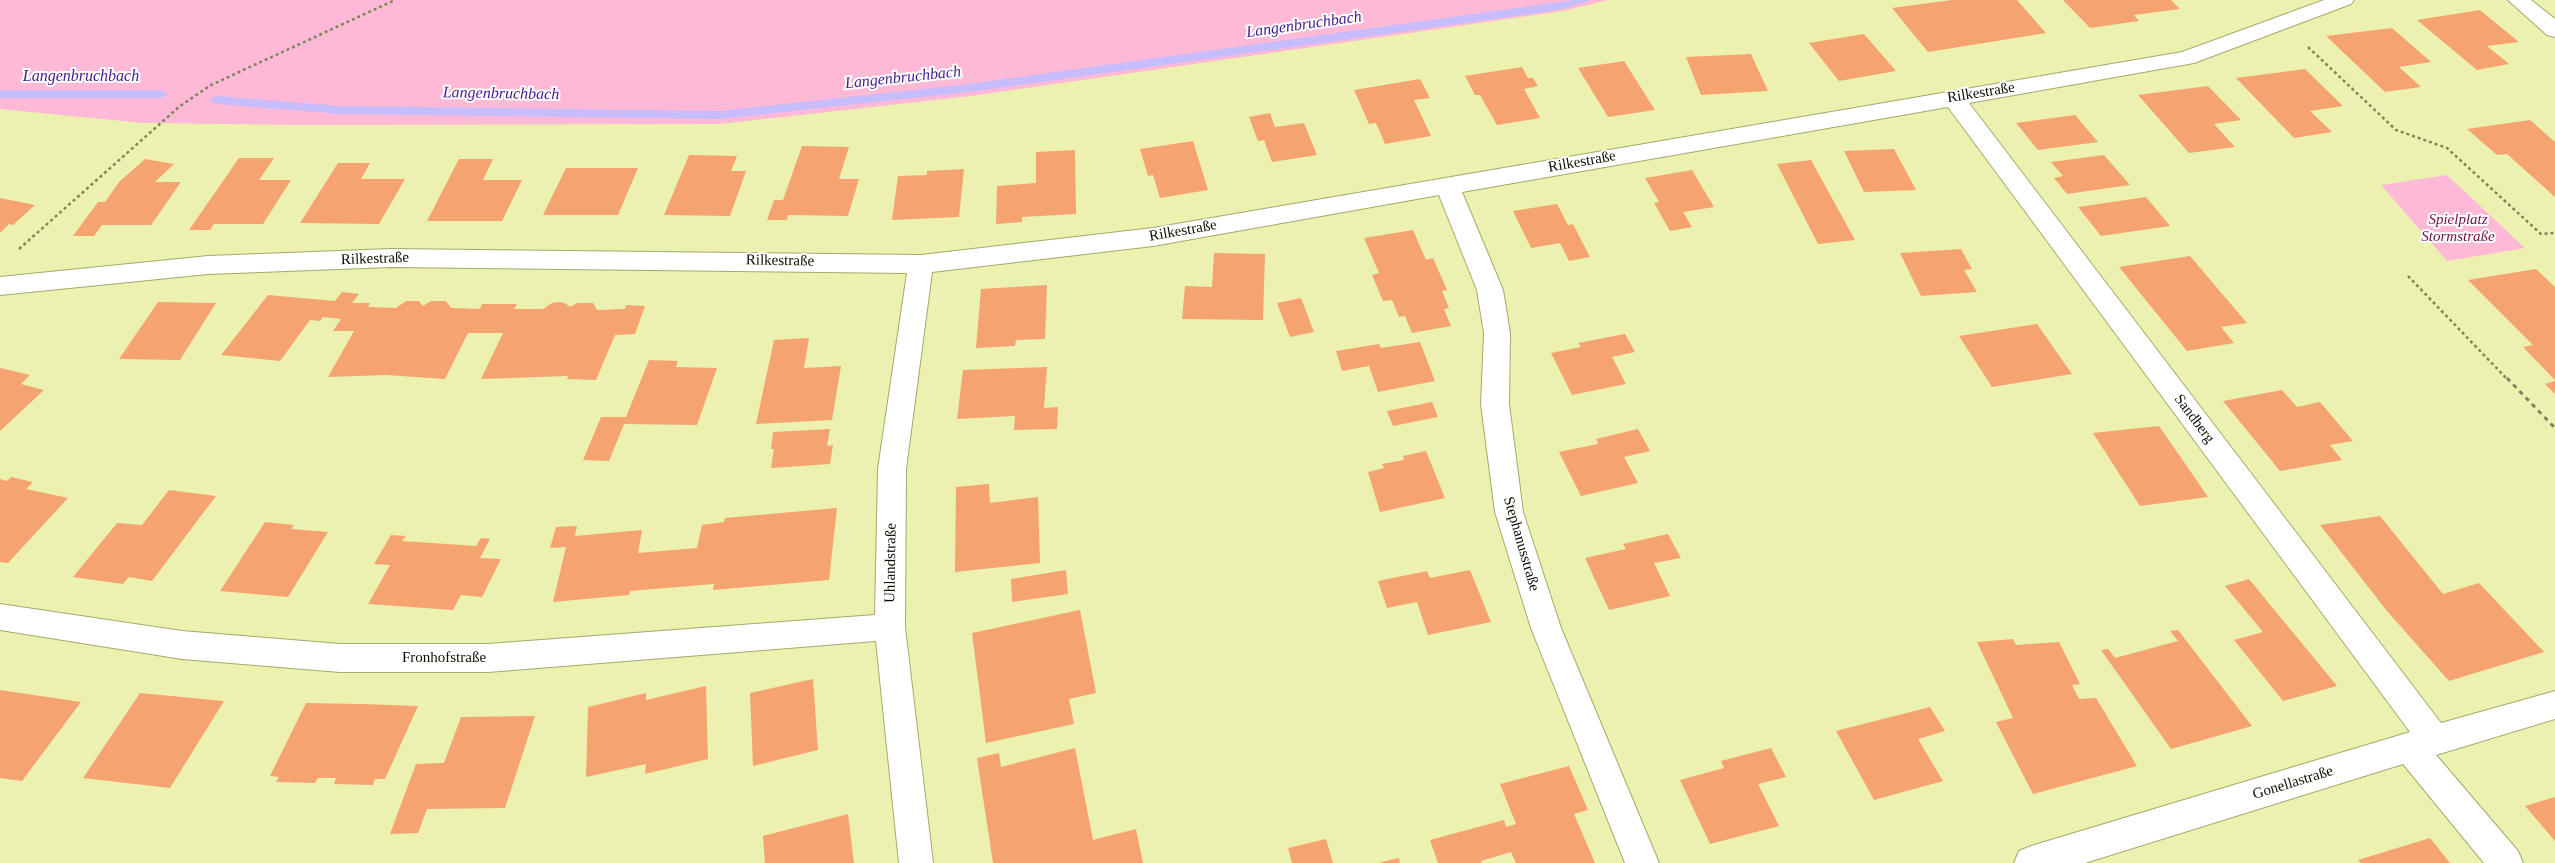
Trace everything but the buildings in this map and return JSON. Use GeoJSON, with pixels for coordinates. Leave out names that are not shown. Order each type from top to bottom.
{"type":"FeatureCollection","features":[{"type":"Feature","properties":{"kind":"street","name":"Rilkestraße"},"geometry":{"type":"LineString","coordinates":[[0,286],[208,265],[391,258],[921,264],[1153,236],[2186,58],[2344,0]]}},
{"type":"Feature","properties":{"kind":"street"},"geometry":{"type":"LineString","coordinates":[[2518,0],[2555,30]]}},
{"type":"Feature","properties":{"kind":"street","name":"Sandberg"},"geometry":{"type":"LineString","coordinates":[[1953,98],[2422,744],[2506,863]]}},
{"type":"Feature","properties":{"kind":"street","name":"Stephanusstraße"},"geometry":{"type":"LineString","coordinates":[[1448,185],[1490,290],[1497,333],[1495,404],[1509,512],[1546,628],[1642,863]]}},
{"type":"Feature","properties":{"kind":"street","name":"Uhlandstraße"},"geometry":{"type":"LineString","coordinates":[[916,863],[890,626],[892,468],[921,264]]}},
{"type":"Feature","properties":{"kind":"street","name":"Fronhofstraße"},"geometry":{"type":"LineString","coordinates":[[0,617],[182,645],[340,658],[488,658],[890,626]]}},
{"type":"Feature","properties":{"kind":"street","name":"Gonellastraße"},"geometry":{"type":"LineString","coordinates":[[2031,863],[2555,705]]}},
{"type":"Feature","properties":{"kind":"path"},"geometry":{"type":"LineString","coordinates":[[15,252],[180,106],[211,85],[395,0]]}},
{"type":"Feature","properties":{"kind":"path"},"geometry":{"type":"LineString","coordinates":[[2282,23],[2396,130],[2447,148],[2541,234],[2555,233]]}},
{"type":"Feature","properties":{"kind":"path"},"geometry":{"type":"LineString","coordinates":[[2408,276],[2555,428]]}},
{"type":"Feature","properties":{"kind":"green space"},"geometry":{"type":"Polygon","coordinates":[[[0,0],[1608,0],[1563,11],[971,96],[720,124],[302,125],[143,123],[0,109],[0,0]]]}},
{"type":"Feature","properties":{"kind":"green space","name":"Spielplatz Stormstraße"},"geometry":{"type":"Polygon","coordinates":[[[2447,175],[2525,248],[2447,261],[2381,185],[2447,175]]]}},
{"type":"Feature","properties":{"kind":"waterway","name":"Langenbruchbach"},"geometry":{"type":"LineString","coordinates":[[216,100],[341,110],[719,115],[969,88],[1559,7],[1587,0]]}},
{"type":"Feature","properties":{"kind":"waterway","name":"Langenbruchbach"},"geometry":{"type":"LineString","coordinates":[[0,94],[161,94]]}}]}
